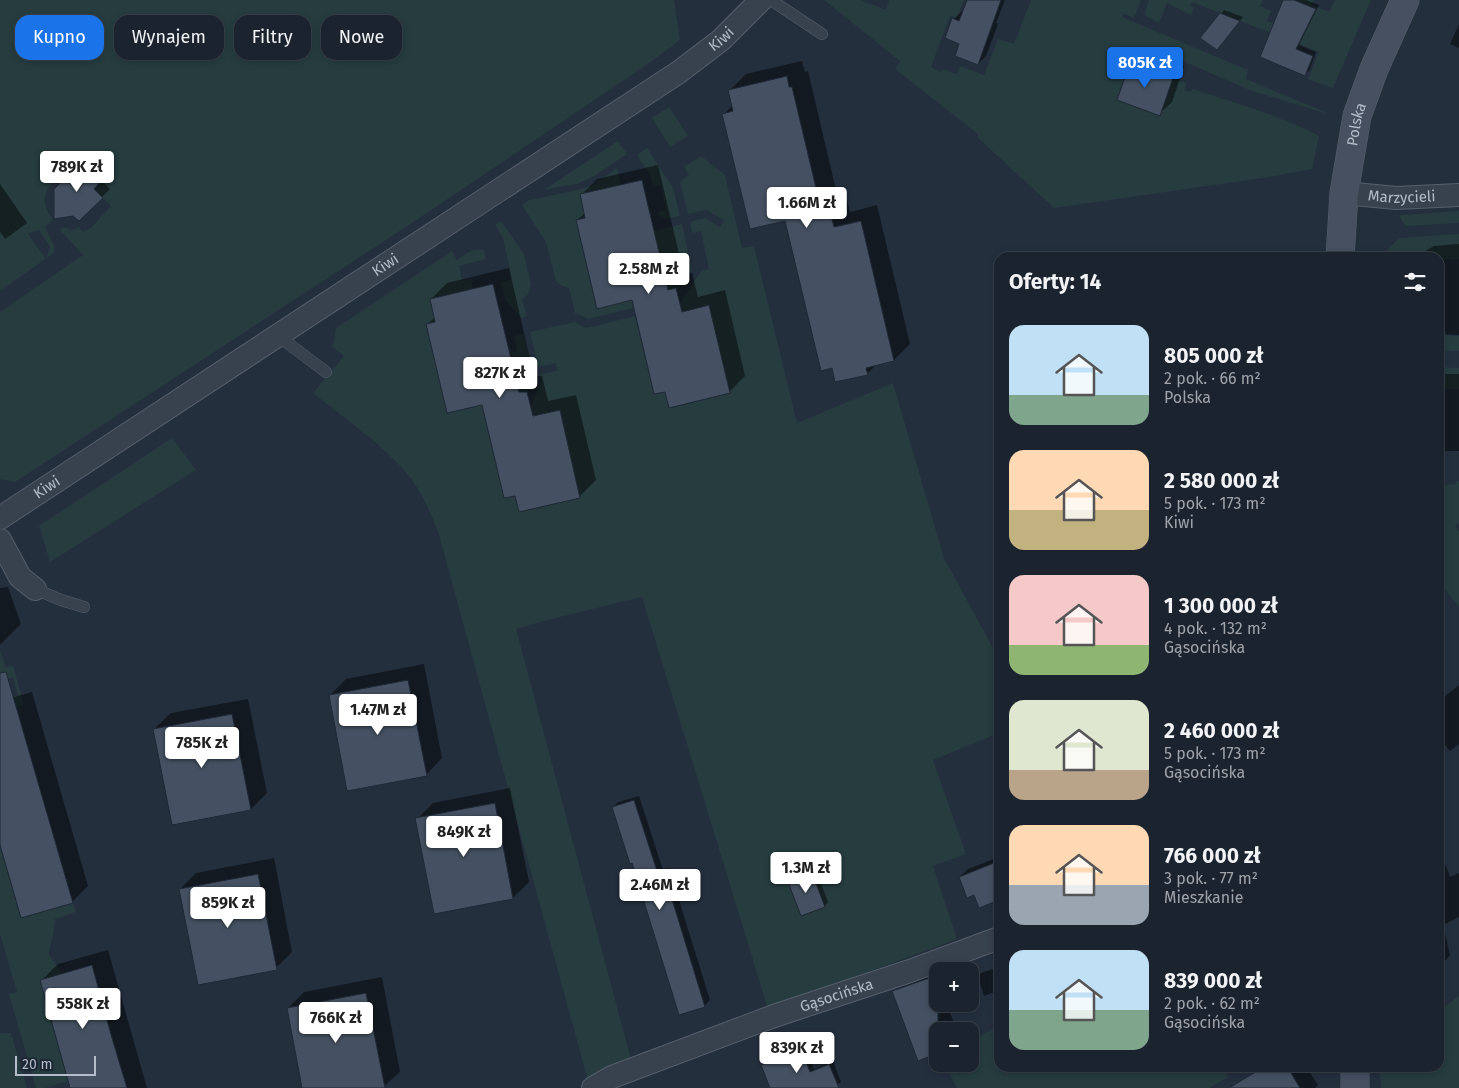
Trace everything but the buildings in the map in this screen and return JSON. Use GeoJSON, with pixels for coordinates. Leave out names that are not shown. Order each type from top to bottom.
{"type":"FeatureCollection","features":[{"type":"Feature","properties":{"kind":"street","name":"Kiwi"},"geometry":{"type":"LineString","coordinates":[[0,518],[679,72],[721,40],[761,0]]}},
{"type":"Feature","properties":{"kind":"street","name":"Polska"},"geometry":{"type":"LineString","coordinates":[[1340,252],[1344,193],[1359,108],[1405,0]]}},
{"type":"Feature","properties":{"kind":"street","name":"Marzycieli"},"geometry":{"type":"LineString","coordinates":[[1344,193],[1396,198],[1459,195]]}},
{"type":"Feature","properties":{"kind":"street"},"geometry":{"type":"LineString","coordinates":[[0,540],[20,577],[35,590]]}},
{"type":"Feature","properties":{"kind":"street","name":"Gąsocińska"},"geometry":{"type":"LineString","coordinates":[[593,1088],[612,1077],[774,1016],[910,971],[994,940]]}},
{"type":"Feature","properties":{"kind":"street"},"geometry":{"type":"LineString","coordinates":[[1355,1072],[1355,1088]]}},
{"type":"Feature","properties":{"kind":"lane"},"geometry":{"type":"LineString","coordinates":[[770,0],[822,34]]}},
{"type":"Feature","properties":{"kind":"lane"},"geometry":{"type":"LineString","coordinates":[[277,335],[326,372]]}},
{"type":"Feature","properties":{"kind":"lane"},"geometry":{"type":"LineString","coordinates":[[35,590],[84,607]]}},
{"type":"Feature","properties":{"kind":"green space"},"geometry":{"type":"Polygon","coordinates":[[[0,0],[674,0],[680,40],[645,66],[409,225],[15,482],[0,479],[0,312],[83,255],[60,230],[64,227],[72,230],[79,227],[83,232],[91,228],[111,206],[94,189],[102,180],[84,161],[76,168],[72,164],[53,183],[45,195],[47,211],[53,220],[45,227],[54,246],[54,253],[46,259],[0,291],[0,0]],[[39,230],[28,234],[46,259],[50,247],[39,230]]]}},
{"type":"Feature","properties":{"kind":"green space"},"geometry":{"type":"Polygon","coordinates":[[[824,0],[860,0],[886,10],[889,0],[964,0],[957,18],[950,16],[931,67],[941,72],[943,69],[957,74],[960,66],[984,75],[998,39],[1014,44],[1031,0],[1141,0],[1134,18],[1123,14],[1122,17],[1248,70],[1246,79],[1325,113],[1252,91],[1171,56],[1164,75],[1130,63],[1117,100],[1160,116],[1173,78],[1187,83],[1184,90],[1190,92],[1193,89],[1257,110],[1319,136],[1312,169],[1263,178],[1054,208],[978,138],[978,134],[895,69],[900,61],[824,0]]]}},
{"type":"Feature","properties":{"kind":"green space"},"geometry":{"type":"Polygon","coordinates":[[[1149,0],[1263,0],[1260,6],[1271,11],[1267,21],[1279,25],[1284,16],[1308,25],[1316,9],[1294,0],[1314,0],[1312,5],[1329,12],[1335,0],[1371,0],[1333,88],[1308,79],[1319,52],[1192,2],[1190,6],[1194,7],[1191,15],[1167,3],[1159,23],[1144,15],[1149,0]]]}},
{"type":"Feature","properties":{"kind":"green space"},"geometry":{"type":"Polygon","coordinates":[[[669,107],[688,136],[670,147],[652,118],[669,107]]]}},
{"type":"Feature","properties":{"kind":"green space"},"geometry":{"type":"Polygon","coordinates":[[[618,141],[627,154],[597,175],[577,184],[544,190],[618,141]]]}},
{"type":"Feature","properties":{"kind":"green space"},"geometry":{"type":"Polygon","coordinates":[[[647,148],[673,188],[680,216],[666,219],[659,215],[658,212],[666,210],[661,186],[653,187],[650,175],[637,155],[647,148]]]}},
{"type":"Feature","properties":{"kind":"green space"},"geometry":{"type":"Polygon","coordinates":[[[701,156],[725,175],[742,248],[754,246],[797,423],[893,383],[944,558],[994,650],[994,735],[933,760],[966,854],[933,866],[957,939],[768,1009],[642,597],[516,629],[632,1063],[588,1081],[434,521],[420,493],[402,468],[365,434],[313,393],[344,356],[333,347],[336,328],[452,251],[457,260],[473,250],[484,251],[486,259],[459,266],[462,281],[471,279],[473,289],[430,299],[435,322],[426,324],[447,413],[482,405],[504,498],[515,496],[519,512],[580,498],[560,410],[532,416],[531,409],[539,385],[540,375],[558,370],[556,363],[538,367],[530,332],[575,322],[586,328],[635,316],[654,394],[665,392],[669,408],[730,393],[709,306],[682,312],[680,303],[701,271],[709,269],[701,231],[692,233],[690,222],[705,218],[720,227],[724,220],[706,210],[688,214],[680,182],[689,175],[684,167],[701,156]]]}},
{"type":"Feature","properties":{"kind":"green space"},"geometry":{"type":"Polygon","coordinates":[[[617,168],[621,185],[580,194],[585,218],[576,220],[597,308],[632,300],[633,308],[588,319],[575,313],[569,288],[562,286],[556,281],[546,242],[522,205],[529,200],[591,186],[617,168]]]}},
{"type":"Feature","properties":{"kind":"green space"},"geometry":{"type":"Polygon","coordinates":[[[1459,211],[1459,223],[1406,226],[1401,220],[1400,215],[1459,211]]]}},
{"type":"Feature","properties":{"kind":"green space"},"geometry":{"type":"Polygon","coordinates":[[[501,221],[524,254],[531,285],[529,292],[522,300],[527,316],[521,318],[505,300],[501,282],[512,279],[503,238],[495,225],[501,221]]]}},
{"type":"Feature","properties":{"kind":"green space"},"geometry":{"type":"Polygon","coordinates":[[[682,224],[692,270],[680,288],[668,290],[654,231],[682,224]]]}},
{"type":"Feature","properties":{"kind":"green space"},"geometry":{"type":"Polygon","coordinates":[[[1459,234],[1459,259],[1444,260],[1444,252],[1386,251],[1399,238],[1459,234]]]}},
{"type":"Feature","properties":{"kind":"green space"},"geometry":{"type":"Polygon","coordinates":[[[524,334],[534,378],[527,393],[519,394],[510,353],[517,351],[514,336],[524,334]]]}},
{"type":"Feature","properties":{"kind":"green space"},"geometry":{"type":"Polygon","coordinates":[[[1444,335],[1459,336],[1459,351],[1444,351],[1444,335]]]}},
{"type":"Feature","properties":{"kind":"green space"},"geometry":{"type":"Polygon","coordinates":[[[1444,367],[1459,368],[1459,389],[1444,389],[1444,367]]]}},
{"type":"Feature","properties":{"kind":"green space"},"geometry":{"type":"Polygon","coordinates":[[[172,438],[196,470],[50,562],[39,526],[172,438]]]}},
{"type":"Feature","properties":{"kind":"green space"},"geometry":{"type":"Polygon","coordinates":[[[1456,481],[1459,481],[1459,523],[1455,526],[1459,532],[1459,607],[1444,588],[1444,485],[1456,484],[1456,481]]]}},
{"type":"Feature","properties":{"kind":"green space"},"geometry":{"type":"Polygon","coordinates":[[[0,650],[6,667],[13,666],[24,705],[16,707],[8,697],[18,696],[13,677],[2,680],[0,650]]]}},
{"type":"Feature","properties":{"kind":"green space"},"geometry":{"type":"Polygon","coordinates":[[[0,845],[21,918],[73,903],[76,912],[55,919],[49,950],[49,955],[63,974],[69,1081],[44,1088],[36,1088],[9,994],[17,992],[0,934],[0,845]]]}},
{"type":"Feature","properties":{"kind":"green space"},"geometry":{"type":"Polygon","coordinates":[[[1459,996],[1459,1088],[1381,1088],[1380,1072],[1444,1072],[1444,1007],[1459,996]]]}},
{"type":"Feature","properties":{"kind":"green space"},"geometry":{"type":"Polygon","coordinates":[[[994,1029],[994,1072],[1225,1072],[1228,1077],[1209,1088],[957,1088],[949,1072],[979,1072],[979,1036],[994,1029]]]}},
{"type":"Feature","properties":{"kind":"green space"},"geometry":{"type":"Polygon","coordinates":[[[0,1033],[11,1033],[27,1088],[0,1088],[0,1033]]]}}]}
